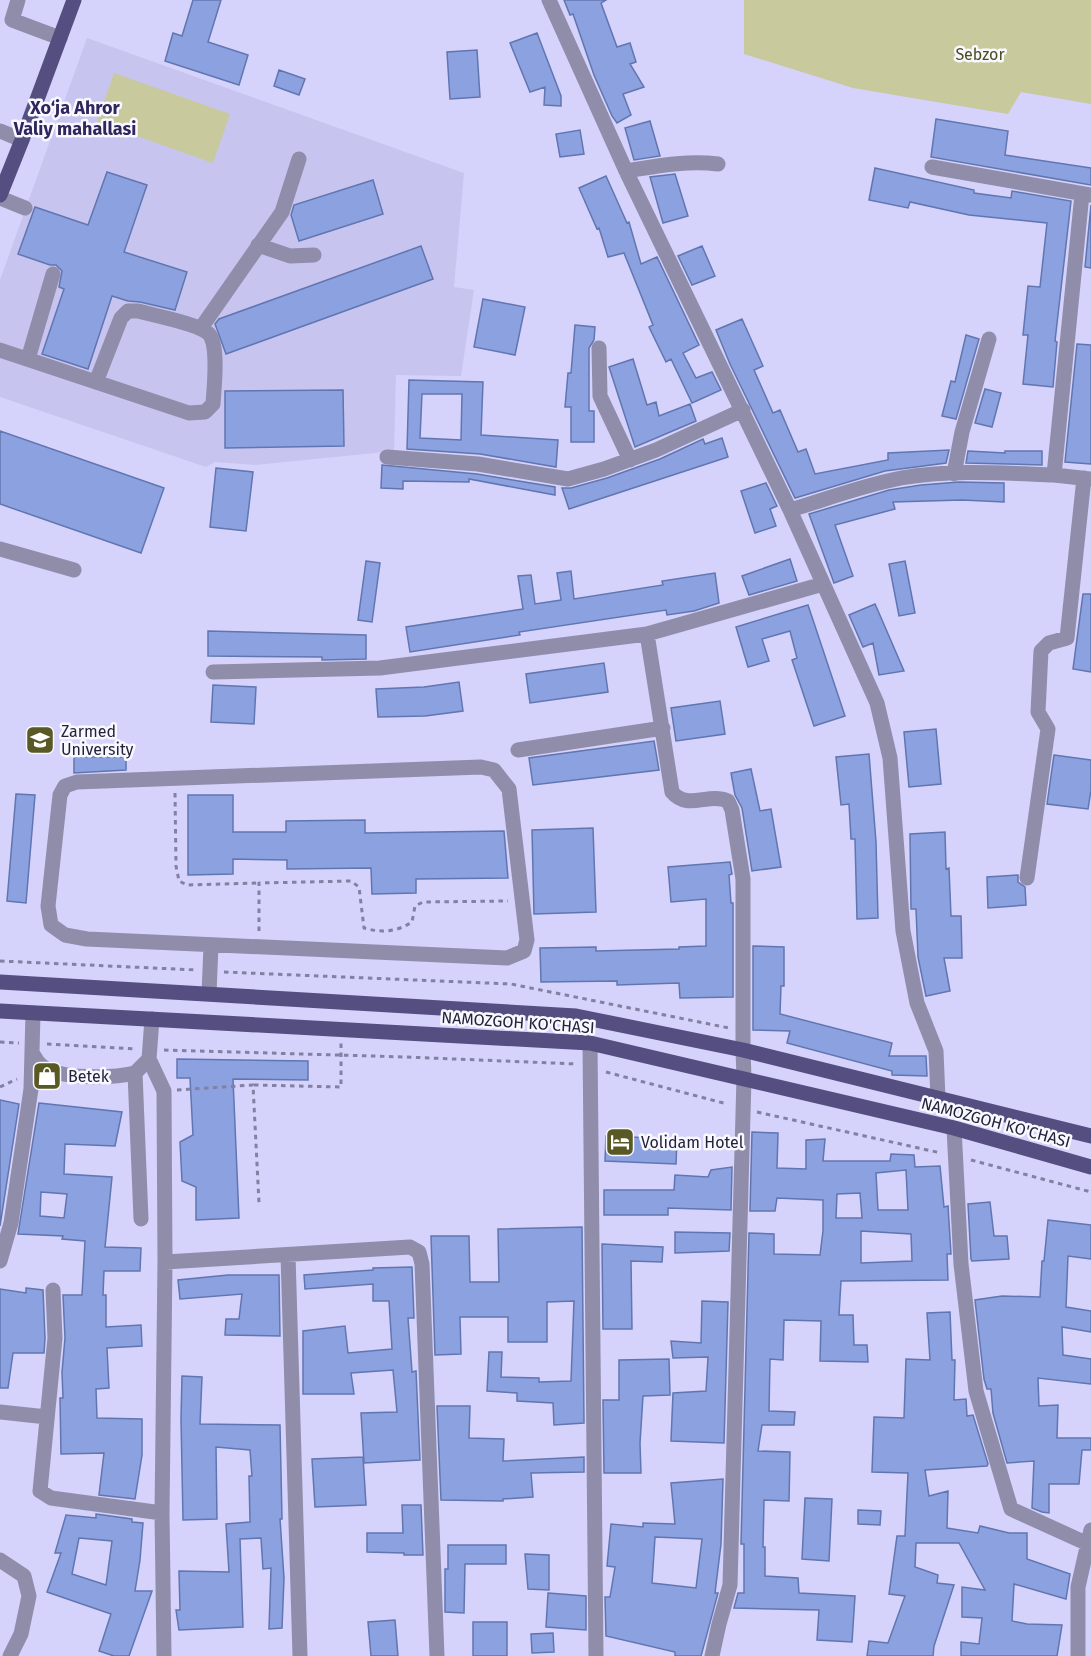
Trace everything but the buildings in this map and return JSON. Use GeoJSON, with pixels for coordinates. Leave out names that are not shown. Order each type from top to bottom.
{"type":"FeatureCollection","features":[{"type":"Feature","properties":{"kind":"main road"},"geometry":{"type":"LineString","coordinates":[[0,197],[74,0]]}},
{"type":"Feature","properties":{"kind":"main road","name":"NAMOZGOH KO'CHASI"},"geometry":{"type":"LineString","coordinates":[[0,982],[576,1016],[742,1050],[1091,1136]]}},
{"type":"Feature","properties":{"kind":"main road","name":"NAMOZGOH KO'CHASI"},"geometry":{"type":"LineString","coordinates":[[0,1011],[590,1043],[954,1128],[1091,1167]]}},
{"type":"Feature","properties":{"kind":"street"},"geometry":{"type":"LineString","coordinates":[[18,0],[6,23],[60,38]]}},
{"type":"Feature","properties":{"kind":"street"},"geometry":{"type":"LineString","coordinates":[[549,0],[626,171],[790,510],[877,703],[887,747],[903,931],[917,1003],[936,1051],[938,1098]]}},
{"type":"Feature","properties":{"kind":"street"},"geometry":{"type":"LineString","coordinates":[[0,131],[22,140]]}},
{"type":"Feature","properties":{"kind":"street"},"geometry":{"type":"LineString","coordinates":[[201,328],[282,212],[299,159]]}},
{"type":"Feature","properties":{"kind":"street"},"geometry":{"type":"LineString","coordinates":[[626,171],[666,164],[700,162],[718,164]]}},
{"type":"Feature","properties":{"kind":"street"},"geometry":{"type":"LineString","coordinates":[[932,167],[1087,195],[1054,475]]}},
{"type":"Feature","properties":{"kind":"street"},"geometry":{"type":"LineString","coordinates":[[0,197],[25,208]]}},
{"type":"Feature","properties":{"kind":"street"},"geometry":{"type":"LineString","coordinates":[[258,245],[290,256],[314,255]]}},
{"type":"Feature","properties":{"kind":"street"},"geometry":{"type":"LineString","coordinates":[[28,359],[53,274]]}},
{"type":"Feature","properties":{"kind":"street"},"geometry":{"type":"LineString","coordinates":[[0,350],[28,359],[96,382],[189,413],[204,412],[213,404],[214,346],[210,335],[201,328],[138,311],[128,311],[121,318],[96,382]]}},
{"type":"Feature","properties":{"kind":"street"},"geometry":{"type":"LineString","coordinates":[[954,474],[962,432],[989,339]]}},
{"type":"Feature","properties":{"kind":"street"},"geometry":{"type":"LineString","coordinates":[[599,348],[600,396],[630,460]]}},
{"type":"Feature","properties":{"kind":"street"},"geometry":{"type":"LineString","coordinates":[[387,457],[478,464],[568,479],[630,460],[743,410]]}},
{"type":"Feature","properties":{"kind":"street"},"geometry":{"type":"LineString","coordinates":[[790,510],[902,478],[954,474],[1054,475],[1087,478],[1067,638],[1049,643],[1041,651],[1038,712],[1048,729],[1027,878]]}},
{"type":"Feature","properties":{"kind":"street"},"geometry":{"type":"LineString","coordinates":[[0,549],[74,570]]}},
{"type":"Feature","properties":{"kind":"street"},"geometry":{"type":"LineString","coordinates":[[213,672],[380,668],[647,634],[823,584]]}},
{"type":"Feature","properties":{"kind":"street"},"geometry":{"type":"LineString","coordinates":[[647,634],[672,792],[678,799],[688,801],[721,798],[728,801],[732,810],[743,879],[744,1109],[730,1585],[718,1624],[712,1656]]}},
{"type":"Feature","properties":{"kind":"street"},"geometry":{"type":"LineString","coordinates":[[518,750],[663,728]]}},
{"type":"Feature","properties":{"kind":"street"},"geometry":{"type":"LineString","coordinates":[[481,766],[494,770],[509,789],[522,901],[527,940],[524,951],[507,958],[87,939],[65,935],[51,926],[48,906],[60,795],[65,786],[77,782],[481,766]]}},
{"type":"Feature","properties":{"kind":"street"},"geometry":{"type":"LineString","coordinates":[[209,993],[211,946]]}},
{"type":"Feature","properties":{"kind":"street"},"geometry":{"type":"LineString","coordinates":[[0,1261],[11,1223],[31,1089],[33,1013]]}},
{"type":"Feature","properties":{"kind":"street"},"geometry":{"type":"LineString","coordinates":[[152,1019],[149,1054],[164,1091],[165,1262],[162,1513],[164,1656]]}},
{"type":"Feature","properties":{"kind":"street"},"geometry":{"type":"LineString","coordinates":[[590,1043],[596,1656]]}},
{"type":"Feature","properties":{"kind":"street"},"geometry":{"type":"LineString","coordinates":[[32,1048],[41,1065],[58,1073],[123,1076],[135,1073]]}},
{"type":"Feature","properties":{"kind":"street"},"geometry":{"type":"LineString","coordinates":[[141,1219],[135,1073],[149,1054]]}},
{"type":"Feature","properties":{"kind":"street"},"geometry":{"type":"LineString","coordinates":[[954,1128],[961,1264],[976,1391],[1011,1509],[1089,1537],[1078,1656]]}},
{"type":"Feature","properties":{"kind":"street"},"geometry":{"type":"LineString","coordinates":[[165,1262],[410,1247],[419,1252],[422,1264],[437,1656]]}},
{"type":"Feature","properties":{"kind":"street"},"geometry":{"type":"LineString","coordinates":[[288,1255],[300,1656]]}},
{"type":"Feature","properties":{"kind":"street"},"geometry":{"type":"LineString","coordinates":[[53,1290],[55,1338],[40,1491],[51,1498],[162,1513]]}},
{"type":"Feature","properties":{"kind":"street"},"geometry":{"type":"LineString","coordinates":[[0,1412],[47,1417]]}},
{"type":"Feature","properties":{"kind":"street"},"geometry":{"type":"LineString","coordinates":[[0,1560],[24,1576],[29,1596],[21,1634],[10,1656]]}},
{"type":"Feature","properties":{"kind":"path"},"geometry":{"type":"LineString","coordinates":[[174,778],[176,866],[179,881],[187,885],[351,881],[358,887],[364,928],[376,932],[401,930],[412,922],[415,906],[423,902],[522,901]]}},
{"type":"Feature","properties":{"kind":"path"},"geometry":{"type":"LineString","coordinates":[[259,883],[259,948]]}},
{"type":"Feature","properties":{"kind":"path"},"geometry":{"type":"LineString","coordinates":[[0,961],[511,984],[742,1031]]}},
{"type":"Feature","properties":{"kind":"path"},"geometry":{"type":"LineString","coordinates":[[164,1091],[253,1085],[341,1087],[342,1029]]}},
{"type":"Feature","properties":{"kind":"path"},"geometry":{"type":"LineString","coordinates":[[0,1042],[32,1048],[149,1054],[341,1055],[573,1063],[791,1121],[955,1155],[1091,1192]]}},
{"type":"Feature","properties":{"kind":"path"},"geometry":{"type":"LineString","coordinates":[[253,1085],[260,1203]]}},
{"type":"Feature","properties":{"kind":"shaded area"},"geometry":{"type":"Polygon","coordinates":[[[87,38],[464,173],[454,287],[474,290],[461,376],[396,375],[394,451],[255,465],[215,462],[206,467],[0,397],[0,280],[87,38]]]}},
{"type":"Feature","properties":{"kind":"green space","name":"Sebzor"},"geometry":{"type":"Polygon","coordinates":[[[744,0],[1091,0],[1091,104],[1021,92],[1008,114],[853,88],[744,54],[744,0]]]}},
{"type":"Feature","properties":{"kind":"green space"},"geometry":{"type":"Polygon","coordinates":[[[114,73],[230,114],[213,163],[97,122],[114,73]]]}},
{"type":"Feature","properties":{"kind":"place","name":"Zarmed University"},"geometry":{"type":"Point","coordinates":[40,740]}},
{"type":"Feature","properties":{"kind":"place","name":"Betek"},"geometry":{"type":"Point","coordinates":[47,1076]}},
{"type":"Feature","properties":{"kind":"place","name":"Volidam Hotel"},"geometry":{"type":"Point","coordinates":[620,1142]}},
{"type":"Feature","properties":{"kind":"district","name":"Xo‘ja Ahror Valiy mahallasi"},"geometry":{"type":"Point","coordinates":[75,118]}}]}
